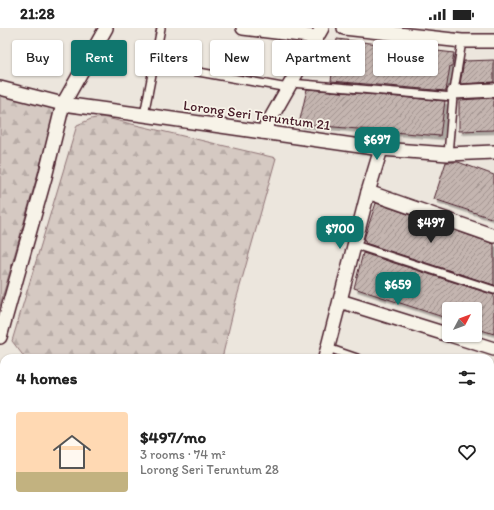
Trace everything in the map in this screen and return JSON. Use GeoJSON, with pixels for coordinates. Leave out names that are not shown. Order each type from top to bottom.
{"type":"FeatureCollection","features":[{"type":"Feature","properties":{"kind":"street"},"geometry":{"type":"LineString","coordinates":[[0,337],[45,178],[63,104],[106,28]]}},
{"type":"Feature","properties":{"kind":"street"},"geometry":{"type":"LineString","coordinates":[[244,28],[320,32],[263,132]]}},
{"type":"Feature","properties":{"kind":"street"},"geometry":{"type":"LineString","coordinates":[[344,28],[462,41],[494,41]]}},
{"type":"Feature","properties":{"kind":"street","name":"Lorong Seri Teruntum 21"},"geometry":{"type":"LineString","coordinates":[[0,88],[63,104],[144,114],[381,149],[448,154],[494,152]]}},
{"type":"Feature","properties":{"kind":"street"},"geometry":{"type":"LineString","coordinates":[[454,94],[494,90]]}},
{"type":"Feature","properties":{"kind":"street"},"geometry":{"type":"LineString","coordinates":[[327,353],[368,192],[381,149]]}},
{"type":"Feature","properties":{"kind":"street"},"geometry":{"type":"LineString","coordinates":[[368,192],[494,236]]}},
{"type":"Feature","properties":{"kind":"street"},"geometry":{"type":"LineString","coordinates":[[340,300],[442,333]]}},
{"type":"Feature","properties":{"kind":"street"},"geometry":{"type":"LineString","coordinates":[[472,342],[494,349]]}},
{"type":"Feature","properties":{"kind":"lane"},"geometry":{"type":"LineString","coordinates":[[159,40],[161,28]]}},
{"type":"Feature","properties":{"kind":"lane"},"geometry":{"type":"LineString","coordinates":[[448,154],[454,94],[462,41]]}},
{"type":"Feature","properties":{"kind":"lane"},"geometry":{"type":"LineString","coordinates":[[202,72],[290,86],[454,94]]}},
{"type":"Feature","properties":{"kind":"lane"},"geometry":{"type":"LineString","coordinates":[[144,114],[152,76]]}},
{"type":"Feature","properties":{"kind":"lane"},"geometry":{"type":"LineString","coordinates":[[355,245],[494,290]]}},
{"type":"Feature","properties":{"kind":"green space"},"geometry":{"type":"Polygon","coordinates":[[[0,91],[52,103],[55,113],[0,306],[0,91]]]}},
{"type":"Feature","properties":{"kind":"green space"},"geometry":{"type":"Polygon","coordinates":[[[102,117],[276,158],[235,304],[223,354],[22,354],[12,341],[77,125],[91,119],[102,117]]]}},
{"type":"Feature","properties":{"kind":"building"},"geometry":{"type":"Polygon","coordinates":[[[365,42],[373,43],[373,76],[438,76],[438,51],[454,53],[452,66],[450,66],[446,91],[331,81],[332,76],[365,76],[365,42]]]}},
{"type":"Feature","properties":{"kind":"building"},"geometry":{"type":"Polygon","coordinates":[[[494,60],[494,82],[460,84],[464,61],[494,60]]]}},
{"type":"Feature","properties":{"kind":"building"},"geometry":{"type":"Polygon","coordinates":[[[307,89],[445,101],[440,136],[299,124],[307,89]]]}},
{"type":"Feature","properties":{"kind":"building"},"geometry":{"type":"Polygon","coordinates":[[[494,98],[494,130],[459,131],[459,100],[494,98]]]}},
{"type":"Feature","properties":{"kind":"building"},"geometry":{"type":"Polygon","coordinates":[[[446,162],[458,162],[494,175],[494,219],[434,199],[446,162]]]}},
{"type":"Feature","properties":{"kind":"building"},"geometry":{"type":"Polygon","coordinates":[[[376,203],[494,244],[494,285],[365,243],[365,236],[376,203]]]}},
{"type":"Feature","properties":{"kind":"building"},"geometry":{"type":"Polygon","coordinates":[[[363,253],[494,295],[494,334],[482,330],[482,302],[442,302],[442,317],[354,288],[363,253]]]}}]}
